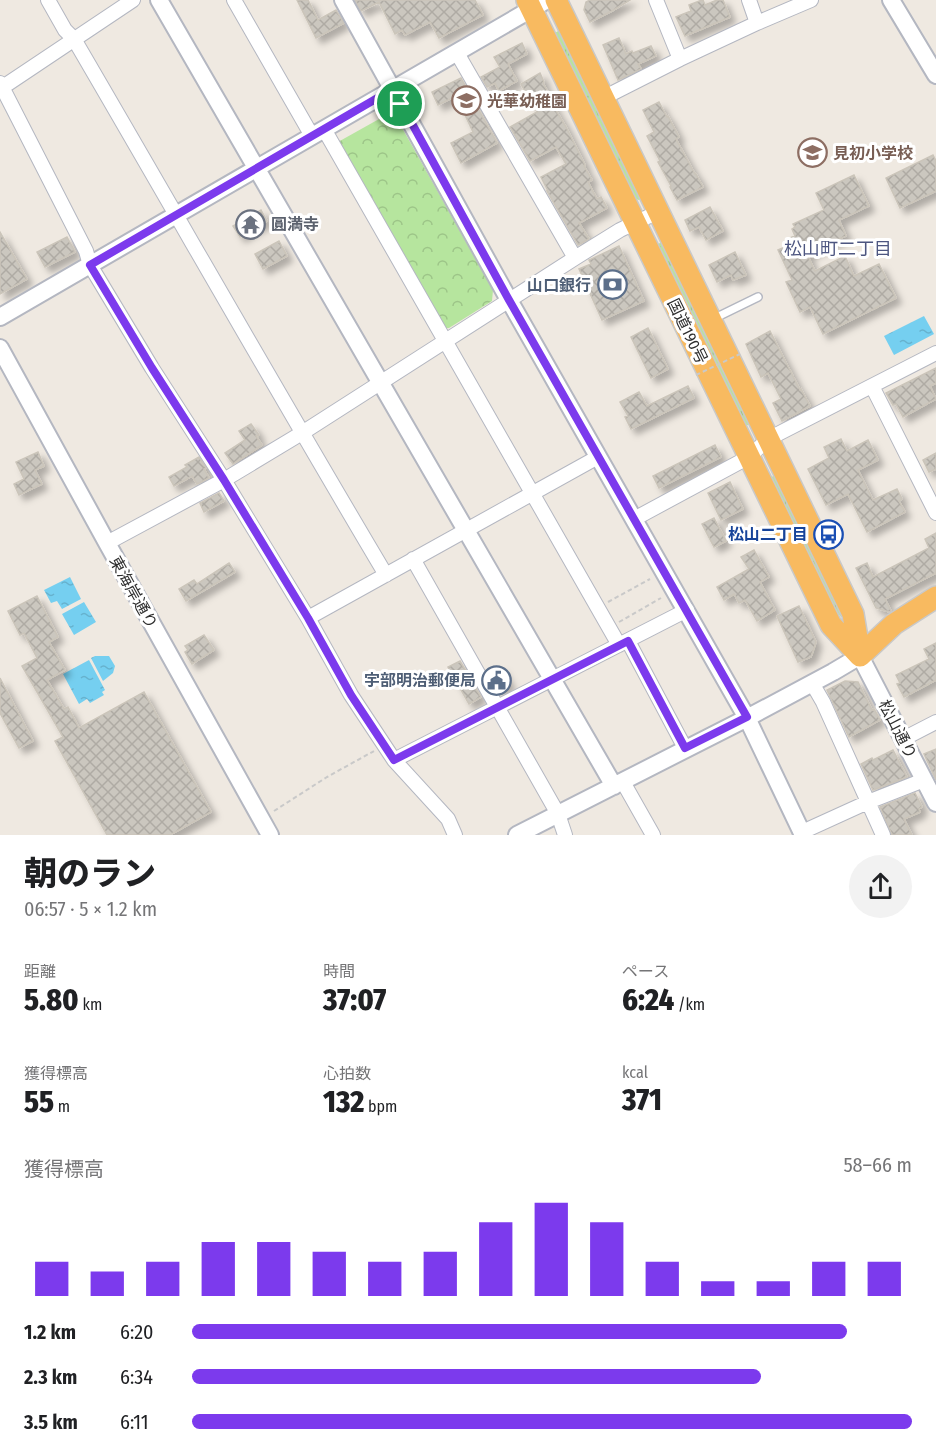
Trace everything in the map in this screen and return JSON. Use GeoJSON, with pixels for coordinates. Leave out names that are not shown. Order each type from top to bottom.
{"type":"FeatureCollection","features":[{"type":"Feature","properties":{"kind":"highway","name":"国道190号"},"geometry":{"type":"LineString","coordinates":[[556,0],[853,614],[860,656]]}},
{"type":"Feature","properties":{"kind":"highway","name":"国道190号"},"geometry":{"type":"LineString","coordinates":[[536,3],[636,223],[831,625],[860,656]]}},
{"type":"Feature","properties":{"kind":"highway"},"geometry":{"type":"LineString","coordinates":[[860,656],[894,624],[936,597]]}},
{"type":"Feature","properties":{"kind":"highway"},"geometry":{"type":"LineString","coordinates":[[860,656],[936,611]]}},
{"type":"Feature","properties":{"kind":"street"},"geometry":{"type":"LineString","coordinates":[[48,0],[64,30],[74,39],[386,574]]}},
{"type":"Feature","properties":{"kind":"street"},"geometry":{"type":"LineString","coordinates":[[133,0],[1,87],[86,252],[90,265],[152,368],[224,480],[308,618],[351,695],[384,746],[448,819],[455,835]]}},
{"type":"Feature","properties":{"kind":"street"},"geometry":{"type":"LineString","coordinates":[[159,0],[551,679],[653,835]]}},
{"type":"Feature","properties":{"kind":"street"},"geometry":{"type":"LineString","coordinates":[[234,0],[444,341],[609,628],[624,643],[685,748]]}},
{"type":"Feature","properties":{"kind":"street"},"geometry":{"type":"LineString","coordinates":[[343,0],[509,300],[747,717],[803,834],[868,802],[924,780]]}},
{"type":"Feature","properties":{"kind":"street"},"geometry":{"type":"LineString","coordinates":[[656,0],[680,60]]}},
{"type":"Feature","properties":{"kind":"street"},"geometry":{"type":"LineString","coordinates":[[749,0],[757,23]]}},
{"type":"Feature","properties":{"kind":"street"},"geometry":{"type":"LineString","coordinates":[[603,98],[757,23],[811,0]]}},
{"type":"Feature","properties":{"kind":"street"},"geometry":{"type":"LineString","coordinates":[[891,0],[936,75]]}},
{"type":"Feature","properties":{"kind":"street"},"geometry":{"type":"LineString","coordinates":[[0,317],[458,53],[536,3]]}},
{"type":"Feature","properties":{"kind":"street"},"geometry":{"type":"LineString","coordinates":[[458,53],[574,258]]}},
{"type":"Feature","properties":{"kind":"street"},"geometry":{"type":"LineString","coordinates":[[107,543],[224,480],[302,433],[574,258],[620,230],[658,212]]}},
{"type":"Feature","properties":{"kind":"street","name":"東海岸通り"},"geometry":{"type":"LineString","coordinates":[[0,348],[270,835]]}},
{"type":"Feature","properties":{"kind":"street"},"geometry":{"type":"LineString","coordinates":[[634,519],[749,457],[768,439],[936,353]]}},
{"type":"Feature","properties":{"kind":"street"},"geometry":{"type":"LineString","coordinates":[[872,386],[936,513]]}},
{"type":"Feature","properties":{"kind":"street"},"geometry":{"type":"LineString","coordinates":[[308,618],[598,457]]}},
{"type":"Feature","properties":{"kind":"street"},"geometry":{"type":"LineString","coordinates":[[413,559],[558,814],[565,835]]}},
{"type":"Feature","properties":{"kind":"street"},"geometry":{"type":"LineString","coordinates":[[394,760],[687,610]]}},
{"type":"Feature","properties":{"kind":"street"},"geometry":{"type":"LineString","coordinates":[[517,835],[860,656]]}},
{"type":"Feature","properties":{"kind":"street","name":"松山通り"},"geometry":{"type":"LineString","coordinates":[[860,656],[936,802]]}},
{"type":"Feature","properties":{"kind":"street"},"geometry":{"type":"LineString","coordinates":[[812,683],[823,702],[883,835]]}},
{"type":"Feature","properties":{"kind":"street"},"geometry":{"type":"LineString","coordinates":[[903,739],[936,722]]}},
{"type":"Feature","properties":{"kind":"lane"},"geometry":{"type":"LineString","coordinates":[[710,320],[758,297]]}},
{"type":"Feature","properties":{"kind":"path"},"geometry":{"type":"LineString","coordinates":[[696,375],[740,354]]}},
{"type":"Feature","properties":{"kind":"path"},"geometry":{"type":"LineString","coordinates":[[598,608],[664,571]]}},
{"type":"Feature","properties":{"kind":"path"},"geometry":{"type":"LineString","coordinates":[[609,628],[675,590]]}},
{"type":"Feature","properties":{"kind":"path"},"geometry":{"type":"LineString","coordinates":[[261,818],[327,777],[384,746]]}},
{"type":"Feature","properties":{"kind":"green space"},"geometry":{"type":"Polygon","coordinates":[[[560,30],[641,198],[639,200],[634,198],[553,34],[560,30]]]}},
{"type":"Feature","properties":{"kind":"green space"},"geometry":{"type":"Polygon","coordinates":[[[388,114],[396,117],[493,290],[492,301],[449,328],[443,328],[338,142],[388,114]]]}},
{"type":"Feature","properties":{"kind":"green space"},"geometry":{"type":"Polygon","coordinates":[[[662,242],[750,424],[743,427],[656,245],[662,242]]]}},
{"type":"Feature","properties":{"kind":"green space"},"geometry":{"type":"Polygon","coordinates":[[[775,475],[844,615],[841,617],[833,607],[770,478],[775,475]]]}},
{"type":"Feature","properties":{"kind":"water"},"geometry":{"type":"Polygon","coordinates":[[[924,316],[934,334],[894,355],[884,336],[924,316]]]}},
{"type":"Feature","properties":{"kind":"water"},"geometry":{"type":"Polygon","coordinates":[[[70,577],[81,599],[62,609],[57,601],[51,603],[44,590],[70,577]]]}},
{"type":"Feature","properties":{"kind":"water"},"geometry":{"type":"Polygon","coordinates":[[[84,602],[96,622],[74,635],[62,614],[84,602]]]}},
{"type":"Feature","properties":{"kind":"water"},"geometry":{"type":"Polygon","coordinates":[[[109,656],[115,666],[113,673],[103,681],[91,658],[109,656]]]}},
{"type":"Feature","properties":{"kind":"water"},"geometry":{"type":"Polygon","coordinates":[[[89,660],[105,690],[102,692],[104,695],[90,703],[87,699],[79,704],[63,674],[89,660]]]}},
{"type":"Feature","properties":{"kind":"building"},"geometry":{"type":"Polygon","coordinates":[[[297,0],[308,0],[318,20],[336,10],[344,23],[316,38],[297,0]]]}},
{"type":"Feature","properties":{"kind":"building"},"geometry":{"type":"Polygon","coordinates":[[[355,0],[475,0],[483,15],[439,38],[430,22],[405,35],[402,30],[395,34],[379,2],[361,11],[355,0]]]}},
{"type":"Feature","properties":{"kind":"building"},"geometry":{"type":"Polygon","coordinates":[[[590,0],[630,0],[590,22],[584,10],[586,2],[590,0]]]}},
{"type":"Feature","properties":{"kind":"building"},"geometry":{"type":"Polygon","coordinates":[[[703,0],[705,5],[723,0],[730,17],[685,36],[676,17],[691,11],[689,5],[703,0]]]}},
{"type":"Feature","properties":{"kind":"building"},"geometry":{"type":"Polygon","coordinates":[[[619,38],[626,54],[651,46],[656,56],[638,64],[641,69],[618,80],[603,45],[619,38]]]}},
{"type":"Feature","properties":{"kind":"building"},"geometry":{"type":"Polygon","coordinates":[[[522,43],[527,54],[508,64],[517,81],[499,91],[495,83],[487,87],[481,77],[500,67],[494,57],[522,43]]]}},
{"type":"Feature","properties":{"kind":"building"},"geometry":{"type":"Polygon","coordinates":[[[540,73],[553,101],[551,102],[592,180],[588,182],[597,199],[601,197],[607,208],[579,223],[589,239],[578,245],[541,177],[566,164],[556,147],[530,161],[510,127],[537,112],[521,84],[540,73]]]}},
{"type":"Feature","properties":{"kind":"building"},"geometry":{"type":"Polygon","coordinates":[[[461,78],[497,143],[461,163],[451,143],[473,132],[456,96],[438,105],[432,92],[461,78]]]}},
{"type":"Feature","properties":{"kind":"building"},"geometry":{"type":"Polygon","coordinates":[[[659,102],[679,137],[676,139],[703,187],[677,200],[647,136],[654,132],[643,110],[659,102]]]}},
{"type":"Feature","properties":{"kind":"building"},"geometry":{"type":"Polygon","coordinates":[[[933,155],[936,161],[936,191],[900,208],[886,178],[933,155]]]}},
{"type":"Feature","properties":{"kind":"building"},"geometry":{"type":"Polygon","coordinates":[[[854,175],[869,206],[839,220],[846,236],[807,254],[815,271],[845,256],[854,276],[879,264],[896,298],[823,334],[810,307],[800,312],[786,282],[792,280],[778,250],[790,245],[787,239],[795,236],[792,229],[795,227],[793,224],[824,210],[816,193],[854,175]]]}},
{"type":"Feature","properties":{"kind":"building"},"geometry":{"type":"Polygon","coordinates":[[[710,207],[723,231],[706,240],[699,227],[690,231],[685,220],[710,207]]]}},
{"type":"Feature","properties":{"kind":"building","name":"圓満寺"},"geometry":{"type":"Polygon","coordinates":[[[261,210],[267,221],[240,237],[233,226],[261,210]]]}},
{"type":"Feature","properties":{"kind":"building"},"geometry":{"type":"Polygon","coordinates":[[[0,232],[27,279],[0,294],[0,232]]]}},
{"type":"Feature","properties":{"kind":"building"},"geometry":{"type":"Polygon","coordinates":[[[67,237],[75,252],[45,267],[37,252],[67,237]]]}},
{"type":"Feature","properties":{"kind":"building"},"geometry":{"type":"Polygon","coordinates":[[[279,241],[287,256],[263,269],[255,254],[279,241]]]}},
{"type":"Feature","properties":{"kind":"building","name":"山口銀行"},"geometry":{"type":"Polygon","coordinates":[[[619,246],[644,301],[602,320],[579,269],[591,264],[589,260],[619,246]]]}},
{"type":"Feature","properties":{"kind":"building"},"geometry":{"type":"Polygon","coordinates":[[[735,252],[746,275],[733,280],[731,275],[717,282],[709,265],[735,252]]]}},
{"type":"Feature","properties":{"kind":"building"},"geometry":{"type":"Polygon","coordinates":[[[648,328],[668,369],[651,378],[631,337],[648,328]]]}},
{"type":"Feature","properties":{"kind":"building"},"geometry":{"type":"Polygon","coordinates":[[[770,331],[810,406],[782,421],[773,403],[781,399],[768,373],[761,377],[746,344],[770,331]]]}},
{"type":"Feature","properties":{"kind":"building"},"geometry":{"type":"Polygon","coordinates":[[[936,368],[936,383],[930,386],[936,399],[903,417],[896,404],[893,405],[886,393],[936,368]]]}},
{"type":"Feature","properties":{"kind":"building"},"geometry":{"type":"Polygon","coordinates":[[[688,386],[694,398],[631,429],[625,417],[628,416],[620,402],[639,392],[647,406],[688,386]]]}},
{"type":"Feature","properties":{"kind":"building"},"geometry":{"type":"Polygon","coordinates":[[[251,424],[259,435],[256,436],[262,445],[233,464],[225,453],[245,440],[239,431],[251,424]]]}},
{"type":"Feature","properties":{"kind":"building"},"geometry":{"type":"Polygon","coordinates":[[[841,439],[847,451],[868,440],[878,460],[858,470],[873,500],[897,489],[902,499],[899,501],[905,512],[867,532],[848,494],[826,505],[808,469],[829,458],[824,447],[841,439]]]}},
{"type":"Feature","properties":{"kind":"building"},"geometry":{"type":"Polygon","coordinates":[[[715,445],[721,457],[659,488],[653,476],[715,445]]]}},
{"type":"Feature","properties":{"kind":"building"},"geometry":{"type":"Polygon","coordinates":[[[38,452],[44,466],[35,470],[42,484],[19,495],[14,484],[24,479],[16,462],[38,452]]]}},
{"type":"Feature","properties":{"kind":"building"},"geometry":{"type":"Polygon","coordinates":[[[936,453],[936,469],[929,472],[923,460],[936,453]]]}},
{"type":"Feature","properties":{"kind":"building"},"geometry":{"type":"Polygon","coordinates":[[[199,457],[209,478],[197,484],[192,476],[174,486],[169,477],[199,457]]]}},
{"type":"Feature","properties":{"kind":"building"},"geometry":{"type":"Polygon","coordinates":[[[730,482],[743,509],[721,520],[708,493],[730,482]]]}},
{"type":"Feature","properties":{"kind":"building"},"geometry":{"type":"Polygon","coordinates":[[[219,493],[224,501],[204,512],[200,503],[219,493]]]}},
{"type":"Feature","properties":{"kind":"building"},"geometry":{"type":"Polygon","coordinates":[[[714,518],[726,541],[714,547],[702,524],[714,518]]]}},
{"type":"Feature","properties":{"kind":"building"},"geometry":{"type":"Polygon","coordinates":[[[936,533],[936,573],[885,599],[891,611],[876,608],[856,568],[867,563],[873,577],[929,548],[925,539],[936,533]]]}},
{"type":"Feature","properties":{"kind":"building"},"geometry":{"type":"Polygon","coordinates":[[[754,550],[769,577],[760,582],[775,610],[757,621],[745,600],[739,603],[734,594],[724,600],[717,587],[749,569],[741,557],[754,550]]]}},
{"type":"Feature","properties":{"kind":"building"},"geometry":{"type":"Polygon","coordinates":[[[229,563],[235,572],[186,601],[179,589],[194,580],[197,584],[229,563]]]}},
{"type":"Feature","properties":{"kind":"building"},"geometry":{"type":"Polygon","coordinates":[[[37,596],[58,637],[49,642],[65,670],[47,680],[64,709],[68,707],[79,728],[144,692],[211,812],[170,835],[107,835],[55,741],[63,737],[22,666],[37,658],[24,633],[20,635],[8,611],[37,596]]]}},
{"type":"Feature","properties":{"kind":"building"},"geometry":{"type":"Polygon","coordinates":[[[799,606],[816,642],[811,657],[798,662],[777,616],[799,606]]]}},
{"type":"Feature","properties":{"kind":"building"},"geometry":{"type":"Polygon","coordinates":[[[204,635],[214,650],[192,664],[185,652],[188,650],[185,646],[204,635]]]}},
{"type":"Feature","properties":{"kind":"building"},"geometry":{"type":"Polygon","coordinates":[[[936,643],[936,680],[904,697],[897,684],[900,683],[896,675],[929,659],[924,649],[936,643]]]}},
{"type":"Feature","properties":{"kind":"building"},"geometry":{"type":"Polygon","coordinates":[[[460,661],[481,697],[469,704],[448,667],[460,661]]]}},
{"type":"Feature","properties":{"kind":"building"},"geometry":{"type":"Polygon","coordinates":[[[501,667],[510,685],[498,691],[489,674],[501,667]]]}},
{"type":"Feature","properties":{"kind":"building"},"geometry":{"type":"Polygon","coordinates":[[[0,678],[33,741],[19,748],[0,713],[0,678]]]}},
{"type":"Feature","properties":{"kind":"building"},"geometry":{"type":"Polygon","coordinates":[[[845,681],[858,682],[872,710],[874,709],[880,720],[849,737],[827,690],[845,681]]]}},
{"type":"Feature","properties":{"kind":"building"},"geometry":{"type":"Polygon","coordinates":[[[936,749],[936,780],[924,754],[936,749]]]}},
{"type":"Feature","properties":{"kind":"building"},"geometry":{"type":"Polygon","coordinates":[[[893,750],[907,777],[873,790],[861,764],[893,750]]]}},
{"type":"Feature","properties":{"kind":"building"},"geometry":{"type":"Polygon","coordinates":[[[915,793],[922,807],[919,809],[920,812],[904,819],[912,835],[892,835],[880,807],[915,793]]]}},
{"type":"Feature","properties":{"kind":"place","name":"光華幼稚園"},"geometry":{"type":"Point","coordinates":[466,101]}},
{"type":"Feature","properties":{"kind":"place","name":"見初小学校"},"geometry":{"type":"Point","coordinates":[812,153]}},
{"type":"Feature","properties":{"kind":"place","name":"圓満寺"},"geometry":{"type":"Point","coordinates":[250,224]}},
{"type":"Feature","properties":{"kind":"place","name":"山口銀行"},"geometry":{"type":"Point","coordinates":[612,285]}},
{"type":"Feature","properties":{"kind":"place","name":"松山二丁目"},"geometry":{"type":"Point","coordinates":[829,534]}},
{"type":"Feature","properties":{"kind":"place","name":"宇部明治郵便局"},"geometry":{"type":"Point","coordinates":[497,680]}},
{"type":"Feature","properties":{"kind":"district","name":"松山町二丁目"},"geometry":{"type":"Point","coordinates":[838,249]}},
{"type":"Feature","properties":{"kind":"route"},"geometry":{"type":"LineString","coordinates":[[393,89],[400,104],[747,717],[685,748],[628,641],[394,760],[351,695],[308,618],[90,265],[393,89]]}}]}
